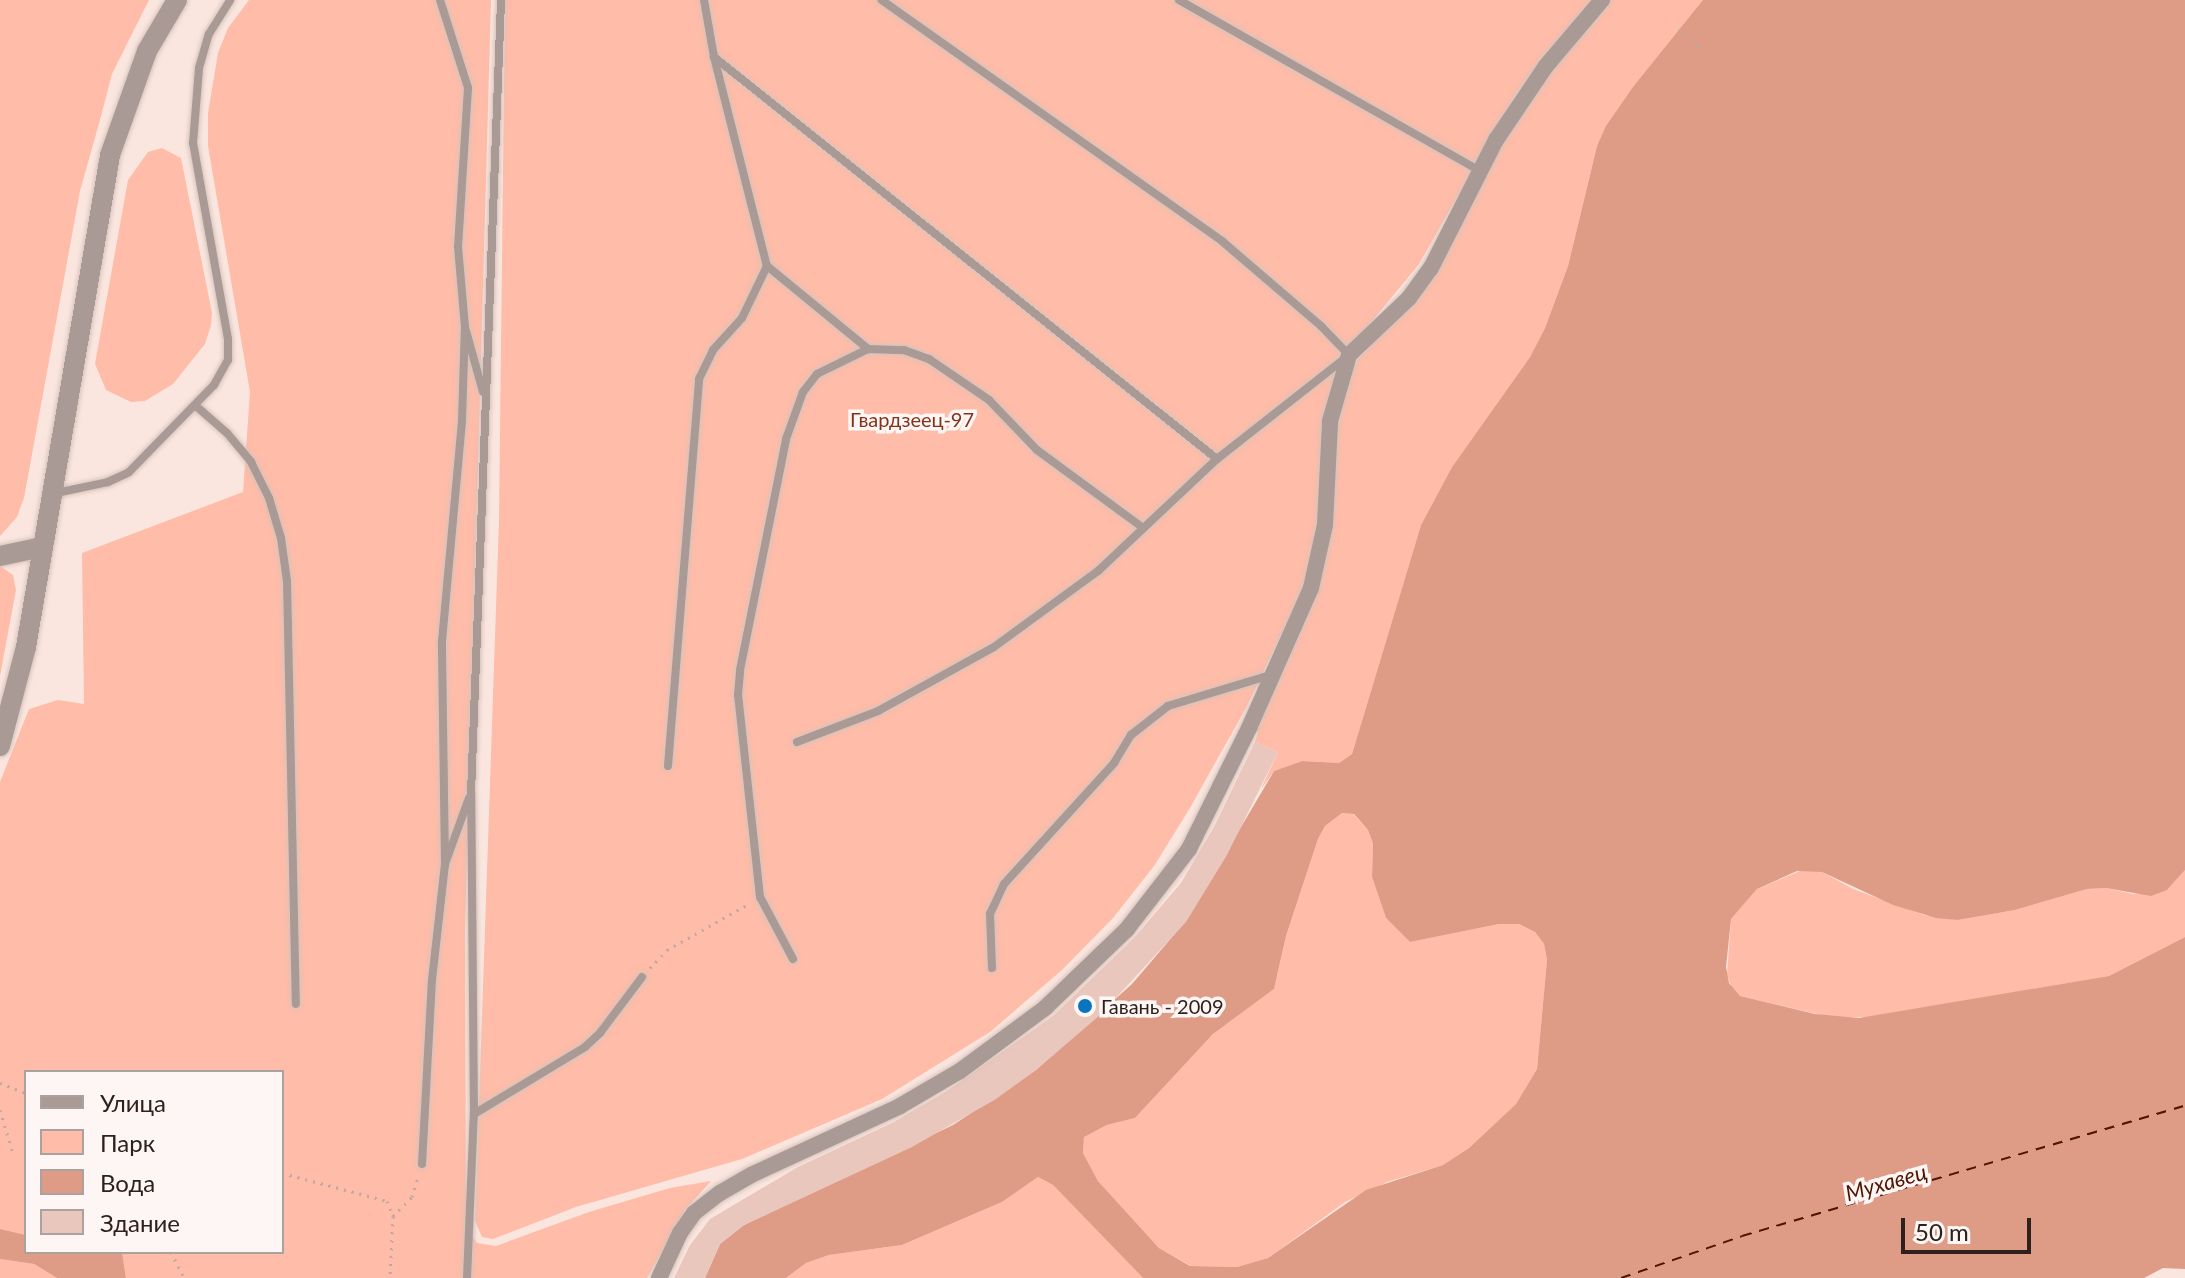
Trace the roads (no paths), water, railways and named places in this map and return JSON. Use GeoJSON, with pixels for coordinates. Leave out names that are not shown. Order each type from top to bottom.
{"type":"FeatureCollection","features":[{"type":"Feature","properties":{"kind":"street"},"geometry":{"type":"LineString","coordinates":[[0,746],[26,647],[110,155],[147,51],[177,0]]}},
{"type":"Feature","properties":{"kind":"street"},"geometry":{"type":"LineString","coordinates":[[659,1278],[694,1213],[720,1193],[751,1175],[900,1106],[960,1071],[1045,1008],[1127,929],[1189,849],[1311,588],[1320,556],[1330,421],[1349,355],[1409,298],[1431,268],[1496,140],[1546,66],[1602,0]]}},
{"type":"Feature","properties":{"kind":"street"},"geometry":{"type":"LineString","coordinates":[[0,556],[42,547]]}},
{"type":"Feature","properties":{"kind":"lane"},"geometry":{"type":"LineString","coordinates":[[51,494],[108,482],[129,472],[196,406],[223,372],[229,350],[193,143],[199,68],[209,34],[230,0]]}},
{"type":"Feature","properties":{"kind":"lane"},"geometry":{"type":"LineString","coordinates":[[422,1164],[432,980],[445,864],[442,641],[462,420],[465,327],[458,247],[468,88],[440,0]]}},
{"type":"Feature","properties":{"kind":"lane"},"geometry":{"type":"LineString","coordinates":[[467,1278],[474,1114],[471,793],[501,0]]}},
{"type":"Feature","properties":{"kind":"lane"},"geometry":{"type":"LineString","coordinates":[[704,0],[714,57],[767,266],[868,349]]}},
{"type":"Feature","properties":{"kind":"lane"},"geometry":{"type":"LineString","coordinates":[[797,742],[878,711],[994,647],[1098,571],[1217,459],[1349,355],[1321,326],[1222,241],[882,0]]}},
{"type":"Feature","properties":{"kind":"lane"},"geometry":{"type":"LineString","coordinates":[[1179,0],[1480,171]]}},
{"type":"Feature","properties":{"kind":"lane"},"geometry":{"type":"LineString","coordinates":[[714,57],[1217,459]]}},
{"type":"Feature","properties":{"kind":"lane"},"geometry":{"type":"LineString","coordinates":[[668,766],[699,379],[713,350],[742,318],[767,266]]}},
{"type":"Feature","properties":{"kind":"lane"},"geometry":{"type":"LineString","coordinates":[[465,327],[486,402]]}},
{"type":"Feature","properties":{"kind":"lane"},"geometry":{"type":"LineString","coordinates":[[793,959],[760,897],[740,722],[740,670],[793,413],[817,374],[868,349],[904,350],[949,371],[989,400],[1037,450],[1143,528]]}},
{"type":"Feature","properties":{"kind":"lane"},"geometry":{"type":"LineString","coordinates":[[196,406],[251,462],[269,498],[281,538],[287,581],[296,1004]]}},
{"type":"Feature","properties":{"kind":"lane"},"geometry":{"type":"LineString","coordinates":[[992,968],[990,914],[1004,884],[1114,763],[1131,735],[1168,706],[1272,675]]}},
{"type":"Feature","properties":{"kind":"lane"},"geometry":{"type":"LineString","coordinates":[[445,864],[471,793]]}},
{"type":"Feature","properties":{"kind":"lane"},"geometry":{"type":"LineString","coordinates":[[474,1114],[585,1047],[600,1033],[642,977]]}},
{"type":"Feature","properties":{"kind":"water","name":"Мухавец"},"geometry":{"type":"Polygon","coordinates":[[[1703,0],[2185,0],[2185,870],[2167,890],[2151,896],[2106,888],[2087,889],[2015,910],[1958,920],[1936,918],[1893,905],[1822,872],[1797,871],[1757,889],[1731,919],[1726,967],[1729,983],[1740,996],[1815,1014],[1859,1018],[2109,976],[2185,937],[2185,1269],[2163,1268],[2144,1278],[1143,1278],[1053,1185],[1038,1177],[1002,1202],[902,1245],[829,1255],[806,1263],[786,1278],[705,1278],[720,1244],[744,1225],[953,1125],[1036,1070],[1132,984],[1185,922],[1274,771],[1302,761],[1339,763],[1352,754],[1421,525],[1452,467],[1530,357],[1545,328],[1568,266],[1597,146],[1606,126],[1703,0]],[[1342,813],[1325,826],[1318,839],[1286,936],[1274,989],[1213,1034],[1135,1118],[1107,1125],[1084,1137],[1083,1153],[1098,1181],[1159,1248],[1190,1266],[1237,1267],[1268,1258],[1366,1190],[1443,1165],[1469,1148],[1516,1104],[1537,1069],[1547,960],[1544,944],[1535,932],[1519,924],[1499,924],[1410,942],[1386,918],[1372,877],[1373,843],[1368,830],[1354,814],[1342,813]]]}},
{"type":"Feature","properties":{"kind":"water"},"geometry":{"type":"Polygon","coordinates":[[[0,1229],[24,1235],[24,1254],[122,1254],[126,1278],[57,1278],[34,1264],[0,1259],[0,1229]]]}},
{"type":"Feature","properties":{"kind":"place","name":"Гавань - 2009"},"geometry":{"type":"Point","coordinates":[1085,1006]}},
{"type":"Feature","properties":{"kind":"park label","name":"Гвардзеец-97"},"geometry":{"type":"Point","coordinates":[912,419]}}]}
